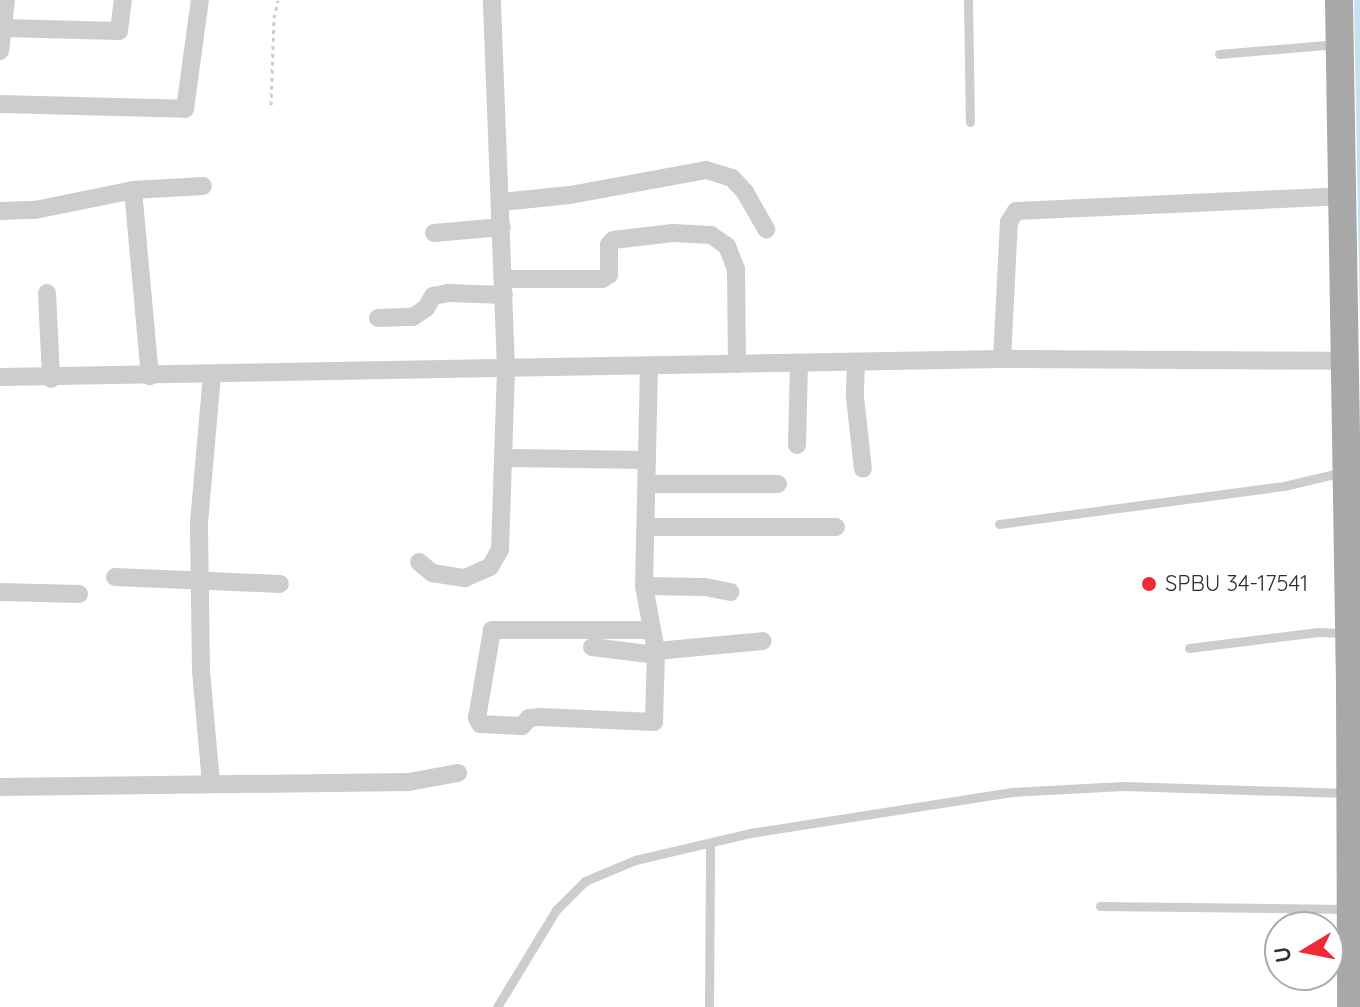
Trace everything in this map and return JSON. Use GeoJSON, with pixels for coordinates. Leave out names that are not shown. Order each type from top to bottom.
{"type":"FeatureCollection","features":[{"type":"Feature","properties":{"kind":"main road"},"geometry":{"type":"LineString","coordinates":[[1339,0],[1351,793],[1351,1007]]}},
{"type":"Feature","properties":{"kind":"street"},"geometry":{"type":"LineString","coordinates":[[0,51],[6,0]]}},
{"type":"Feature","properties":{"kind":"street"},"geometry":{"type":"LineString","coordinates":[[3,28],[119,31],[123,0]]}},
{"type":"Feature","properties":{"kind":"street"},"geometry":{"type":"LineString","coordinates":[[0,104],[185,109],[200,0]]}},
{"type":"Feature","properties":{"kind":"street"},"geometry":{"type":"LineString","coordinates":[[419,562],[432,573],[452,578],[475,575],[495,561],[500,550],[506,369],[492,0]]}},
{"type":"Feature","properties":{"kind":"street"},"geometry":{"type":"LineString","coordinates":[[502,202],[570,195],[706,170],[732,178],[745,192],[766,229]]}},
{"type":"Feature","properties":{"kind":"street"},"geometry":{"type":"LineString","coordinates":[[0,211],[35,210],[133,190],[203,186]]}},
{"type":"Feature","properties":{"kind":"street"},"geometry":{"type":"LineString","coordinates":[[133,190],[150,376]]}},
{"type":"Feature","properties":{"kind":"street"},"geometry":{"type":"LineString","coordinates":[[1002,359],[1009,222],[1016,211],[1341,196]]}},
{"type":"Feature","properties":{"kind":"street"},"geometry":{"type":"LineString","coordinates":[[434,233],[502,227]]}},
{"type":"Feature","properties":{"kind":"street"},"geometry":{"type":"LineString","coordinates":[[378,318],[413,317],[426,308],[433,296],[448,293],[602,279],[609,275],[609,245],[613,240],[673,233],[711,235],[727,246],[736,269],[737,364]]}},
{"type":"Feature","properties":{"kind":"street"},"geometry":{"type":"LineString","coordinates":[[47,293],[51,379]]}},
{"type":"Feature","properties":{"kind":"street"},"geometry":{"type":"LineString","coordinates":[[0,377],[51,379],[1002,359],[1343,361]]}},
{"type":"Feature","properties":{"kind":"street"},"geometry":{"type":"LineString","coordinates":[[856,362],[855,397],[863,469]]}},
{"type":"Feature","properties":{"kind":"street"},"geometry":{"type":"LineString","coordinates":[[797,445],[799,363]]}},
{"type":"Feature","properties":{"kind":"street"},"geometry":{"type":"LineString","coordinates":[[649,366],[644,586],[652,630],[656,653],[654,723],[541,717],[529,718],[522,726],[480,724],[477,718],[492,630],[652,630]]}},
{"type":"Feature","properties":{"kind":"street"},"geometry":{"type":"LineString","coordinates":[[211,783],[201,671],[199,523],[212,375]]}},
{"type":"Feature","properties":{"kind":"street"},"geometry":{"type":"LineString","coordinates":[[503,458],[647,460]]}},
{"type":"Feature","properties":{"kind":"street"},"geometry":{"type":"LineString","coordinates":[[647,484],[778,484]]}},
{"type":"Feature","properties":{"kind":"street"},"geometry":{"type":"LineString","coordinates":[[646,527],[836,527]]}},
{"type":"Feature","properties":{"kind":"street"},"geometry":{"type":"LineString","coordinates":[[115,577],[280,584]]}},
{"type":"Feature","properties":{"kind":"street"},"geometry":{"type":"LineString","coordinates":[[644,586],[705,587],[731,592]]}},
{"type":"Feature","properties":{"kind":"street"},"geometry":{"type":"LineString","coordinates":[[0,592],[79,594]]}},
{"type":"Feature","properties":{"kind":"street"},"geometry":{"type":"LineString","coordinates":[[592,647],[656,653],[763,641]]}},
{"type":"Feature","properties":{"kind":"street"},"geometry":{"type":"LineString","coordinates":[[0,787],[409,782],[458,773]]}},
{"type":"Feature","properties":{"kind":"lane"},"geometry":{"type":"LineString","coordinates":[[968,0],[970,122]]}},
{"type":"Feature","properties":{"kind":"lane"},"geometry":{"type":"LineString","coordinates":[[1219,54],[1341,44]]}},
{"type":"Feature","properties":{"kind":"lane"},"geometry":{"type":"LineString","coordinates":[[999,524],[1284,486],[1346,472]]}},
{"type":"Feature","properties":{"kind":"lane"},"geometry":{"type":"LineString","coordinates":[[1189,648],[1318,632],[1349,633]]}},
{"type":"Feature","properties":{"kind":"lane"},"geometry":{"type":"LineString","coordinates":[[497,1007],[556,910],[585,881],[635,860],[750,833],[1012,792],[1123,786],[1351,793]]}},
{"type":"Feature","properties":{"kind":"lane"},"geometry":{"type":"LineString","coordinates":[[709,1007],[710,844]]}},
{"type":"Feature","properties":{"kind":"lane"},"geometry":{"type":"LineString","coordinates":[[1100,906],[1350,909]]}},
{"type":"Feature","properties":{"kind":"path"},"geometry":{"type":"LineString","coordinates":[[271,105],[274,18],[278,0]]}},
{"type":"Feature","properties":{"kind":"water"},"geometry":{"type":"Polygon","coordinates":[[[1354,0],[1360,0],[1360,323],[1356,107],[1354,0]]]}},
{"type":"Feature","properties":{"kind":"place","name":"SPBU 34-17541"},"geometry":{"type":"Point","coordinates":[1149,584]}}]}
